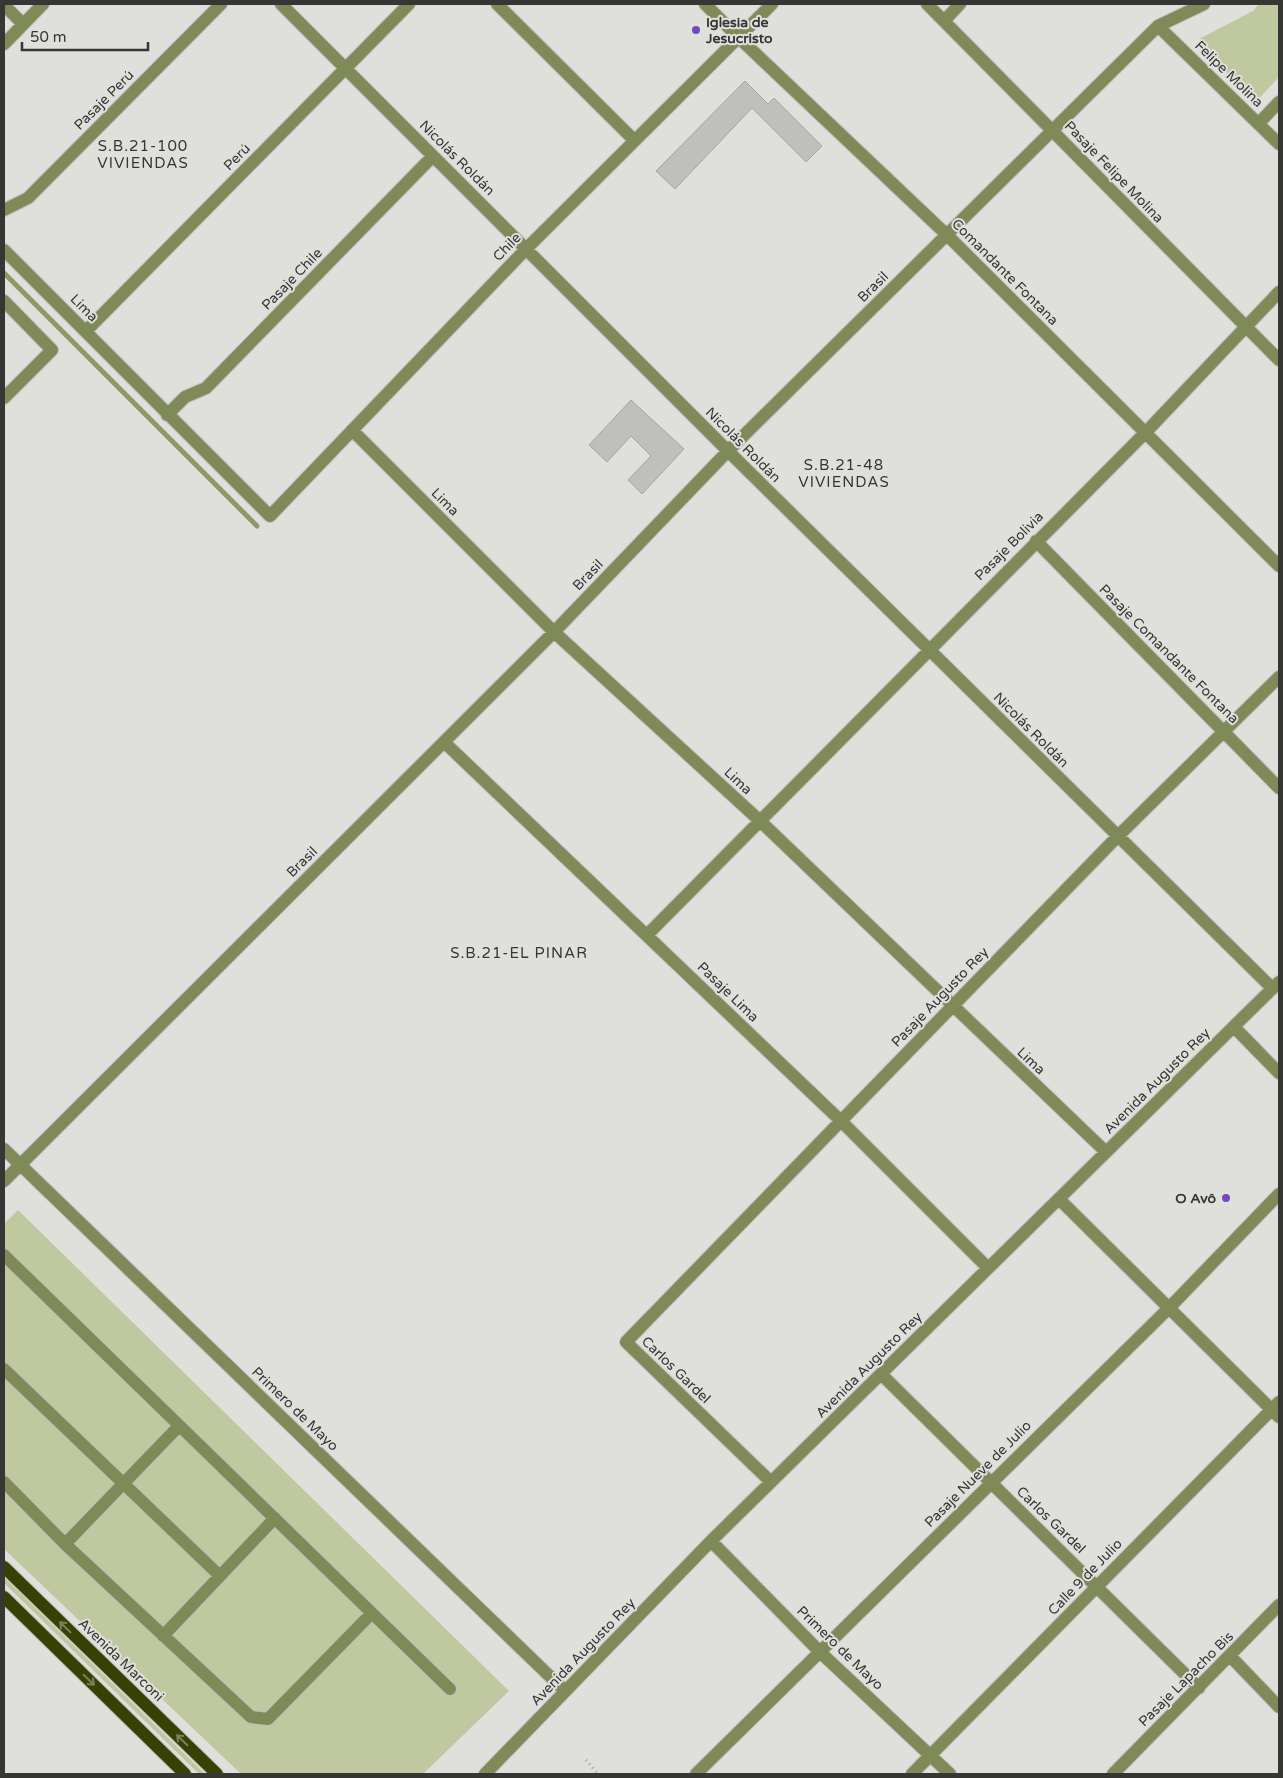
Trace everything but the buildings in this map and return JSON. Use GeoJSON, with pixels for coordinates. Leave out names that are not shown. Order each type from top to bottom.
{"type":"FeatureCollection","features":[{"type":"Feature","properties":{"kind":"main road","name":"Avenida Marconi"},"geometry":{"type":"LineString","coordinates":[[4,1567],[217,1774]]}},
{"type":"Feature","properties":{"kind":"main road"},"geometry":{"type":"LineString","coordinates":[[4,1597],[185,1774]]}},
{"type":"Feature","properties":{"kind":"street"},"geometry":{"type":"LineString","coordinates":[[4,44],[43,4]]}},
{"type":"Feature","properties":{"kind":"street","name":"Pasaje Perú"},"geometry":{"type":"LineString","coordinates":[[4,210],[28,198],[221,4]]}},
{"type":"Feature","properties":{"kind":"street","name":"Nicolás Roldán"},"geometry":{"type":"LineString","coordinates":[[281,4],[928,649],[1118,836],[1276,985]]}},
{"type":"Feature","properties":{"kind":"street","name":"Perú"},"geometry":{"type":"LineString","coordinates":[[86,331],[409,4]]}},
{"type":"Feature","properties":{"kind":"street"},"geometry":{"type":"LineString","coordinates":[[497,4],[634,140]]}},
{"type":"Feature","properties":{"kind":"street","name":"Comandante Fontana"},"geometry":{"type":"LineString","coordinates":[[706,4],[738,37],[947,235],[1279,566]]}},
{"type":"Feature","properties":{"kind":"street","name":"Chile"},"geometry":{"type":"LineString","coordinates":[[270,516],[526,249],[772,4]]}},
{"type":"Feature","properties":{"kind":"street","name":"Pasaje Felipe Molina"},"geometry":{"type":"LineString","coordinates":[[927,4],[1279,360]]}},
{"type":"Feature","properties":{"kind":"street"},"geometry":{"type":"LineString","coordinates":[[944,21],[960,4]]}},
{"type":"Feature","properties":{"kind":"street","name":"Brasil"},"geometry":{"type":"LineString","coordinates":[[4,1182],[554,632],[728,451],[1052,130],[1158,26],[1204,4]]}},
{"type":"Feature","properties":{"kind":"street"},"geometry":{"type":"LineString","coordinates":[[4,5],[23,24]]}},
{"type":"Feature","properties":{"kind":"street","name":"Felipe Molina"},"geometry":{"type":"LineString","coordinates":[[1158,26],[1279,144]]}},
{"type":"Feature","properties":{"kind":"street"},"geometry":{"type":"LineString","coordinates":[[1258,123],[1279,102]]}},
{"type":"Feature","properties":{"kind":"street","name":"Pasaje Chile"},"geometry":{"type":"LineString","coordinates":[[167,415],[185,397],[206,388],[433,156]]}},
{"type":"Feature","properties":{"kind":"street","name":"Lima"},"geometry":{"type":"LineString","coordinates":[[4,250],[270,516]]}},
{"type":"Feature","properties":{"kind":"street","name":"Pasaje Bolivia"},"geometry":{"type":"LineString","coordinates":[[647,935],[758,820],[1146,432],[1279,292]]}},
{"type":"Feature","properties":{"kind":"street"},"geometry":{"type":"LineString","coordinates":[[4,301],[52,350],[4,398]]}},
{"type":"Feature","properties":{"kind":"street","name":"Lima"},"geometry":{"type":"LineString","coordinates":[[352,430],[554,632],[758,820],[1106,1152]]}},
{"type":"Feature","properties":{"kind":"street","name":"Pasaje Comandante Fontana"},"geometry":{"type":"LineString","coordinates":[[1036,541],[1279,788]]}},
{"type":"Feature","properties":{"kind":"street","name":"Pasaje Augusto Rey"},"geometry":{"type":"LineString","coordinates":[[626,1342],[1118,836],[1279,677]]}},
{"type":"Feature","properties":{"kind":"street","name":"Pasaje Lima"},"geometry":{"type":"LineString","coordinates":[[444,742],[841,1121],[988,1268]]}},
{"type":"Feature","properties":{"kind":"street","name":"Avenida Augusto Rey"},"geometry":{"type":"LineString","coordinates":[[485,1774],[771,1482],[1276,985]]}},
{"type":"Feature","properties":{"kind":"street"},"geometry":{"type":"LineString","coordinates":[[1234,1027],[1279,1073]]}},
{"type":"Feature","properties":{"kind":"street","name":"Primero de Mayo"},"geometry":{"type":"LineString","coordinates":[[4,1149],[565,1691]]}},
{"type":"Feature","properties":{"kind":"street","name":"Pasaje Nueve de Julio"},"geometry":{"type":"LineString","coordinates":[[696,1774],[821,1653],[990,1482],[1169,1308],[1279,1194]]}},
{"type":"Feature","properties":{"kind":"street"},"geometry":{"type":"LineString","coordinates":[[1059,1199],[1169,1308],[1277,1409]]}},
{"type":"Feature","properties":{"kind":"street"},"geometry":{"type":"LineString","coordinates":[[4,1255],[450,1689]]}},
{"type":"Feature","properties":{"kind":"street","name":"Carlos Gardel"},"geometry":{"type":"LineString","coordinates":[[626,1342],[771,1482]]}},
{"type":"Feature","properties":{"kind":"street"},"geometry":{"type":"LineString","coordinates":[[4,1369],[220,1576]]}},
{"type":"Feature","properties":{"kind":"street","name":"Carlos Gardel"},"geometry":{"type":"LineString","coordinates":[[881,1374],[1198,1688]]}},
{"type":"Feature","properties":{"kind":"street","name":"Calle 9 de Julio"},"geometry":{"type":"LineString","coordinates":[[912,1774],[1097,1586],[1277,1409]]}},
{"type":"Feature","properties":{"kind":"street"},"geometry":{"type":"LineString","coordinates":[[65,1544],[179,1426]]}},
{"type":"Feature","properties":{"kind":"street"},"geometry":{"type":"LineString","coordinates":[[4,1482],[65,1544],[251,1717],[268,1719],[372,1613]]}},
{"type":"Feature","properties":{"kind":"street"},"geometry":{"type":"LineString","coordinates":[[163,1636],[275,1518]]}},
{"type":"Feature","properties":{"kind":"street","name":"Primero de Mayo"},"geometry":{"type":"LineString","coordinates":[[712,1541],[821,1653],[950,1774]]}},
{"type":"Feature","properties":{"kind":"street","name":"Pasaje Lapacho Bis"},"geometry":{"type":"LineString","coordinates":[[1113,1774],[1279,1605]]}},
{"type":"Feature","properties":{"kind":"street"},"geometry":{"type":"LineString","coordinates":[[1230,1656],[1279,1707]]}},
{"type":"Feature","properties":{"kind":"path"},"geometry":{"type":"LineString","coordinates":[[586,1760],[598,1774]]}},
{"type":"Feature","properties":{"kind":"green space"},"geometry":{"type":"Polygon","coordinates":[[[1259,4],[1279,4],[1279,77],[1253,105],[1199,39],[1253,11],[1259,4]]]}},
{"type":"Feature","properties":{"kind":"green space"},"geometry":{"type":"Polygon","coordinates":[[[18,1210],[509,1691],[423,1774],[241,1774],[4,1549],[4,1224],[18,1210]]]}},
{"type":"Feature","properties":{"kind":"green space"},"geometry":{"type":"Polygon","coordinates":[[[4,1577],[205,1774],[199,1774],[4,1583],[4,1577]]]}},
{"type":"Feature","properties":{"kind":"waterway"},"geometry":{"type":"LineString","coordinates":[[4,273],[257,526]]}},
{"type":"Feature","properties":{"kind":"place","name":"Iglesia de Jesucristo"},"geometry":{"type":"Point","coordinates":[696,30]}},
{"type":"Feature","properties":{"kind":"place","name":"O Avô"},"geometry":{"type":"Point","coordinates":[1226,1198]}},
{"type":"Feature","properties":{"kind":"district","name":"S.B.21-100 VIVIENDAS"},"geometry":{"type":"Point","coordinates":[143,154]}},
{"type":"Feature","properties":{"kind":"district","name":"S.B.21-48 VIVIENDAS"},"geometry":{"type":"Point","coordinates":[844,474]}},
{"type":"Feature","properties":{"kind":"district","name":"S.B.21-EL PINAR"},"geometry":{"type":"Point","coordinates":[519,953]}}]}
